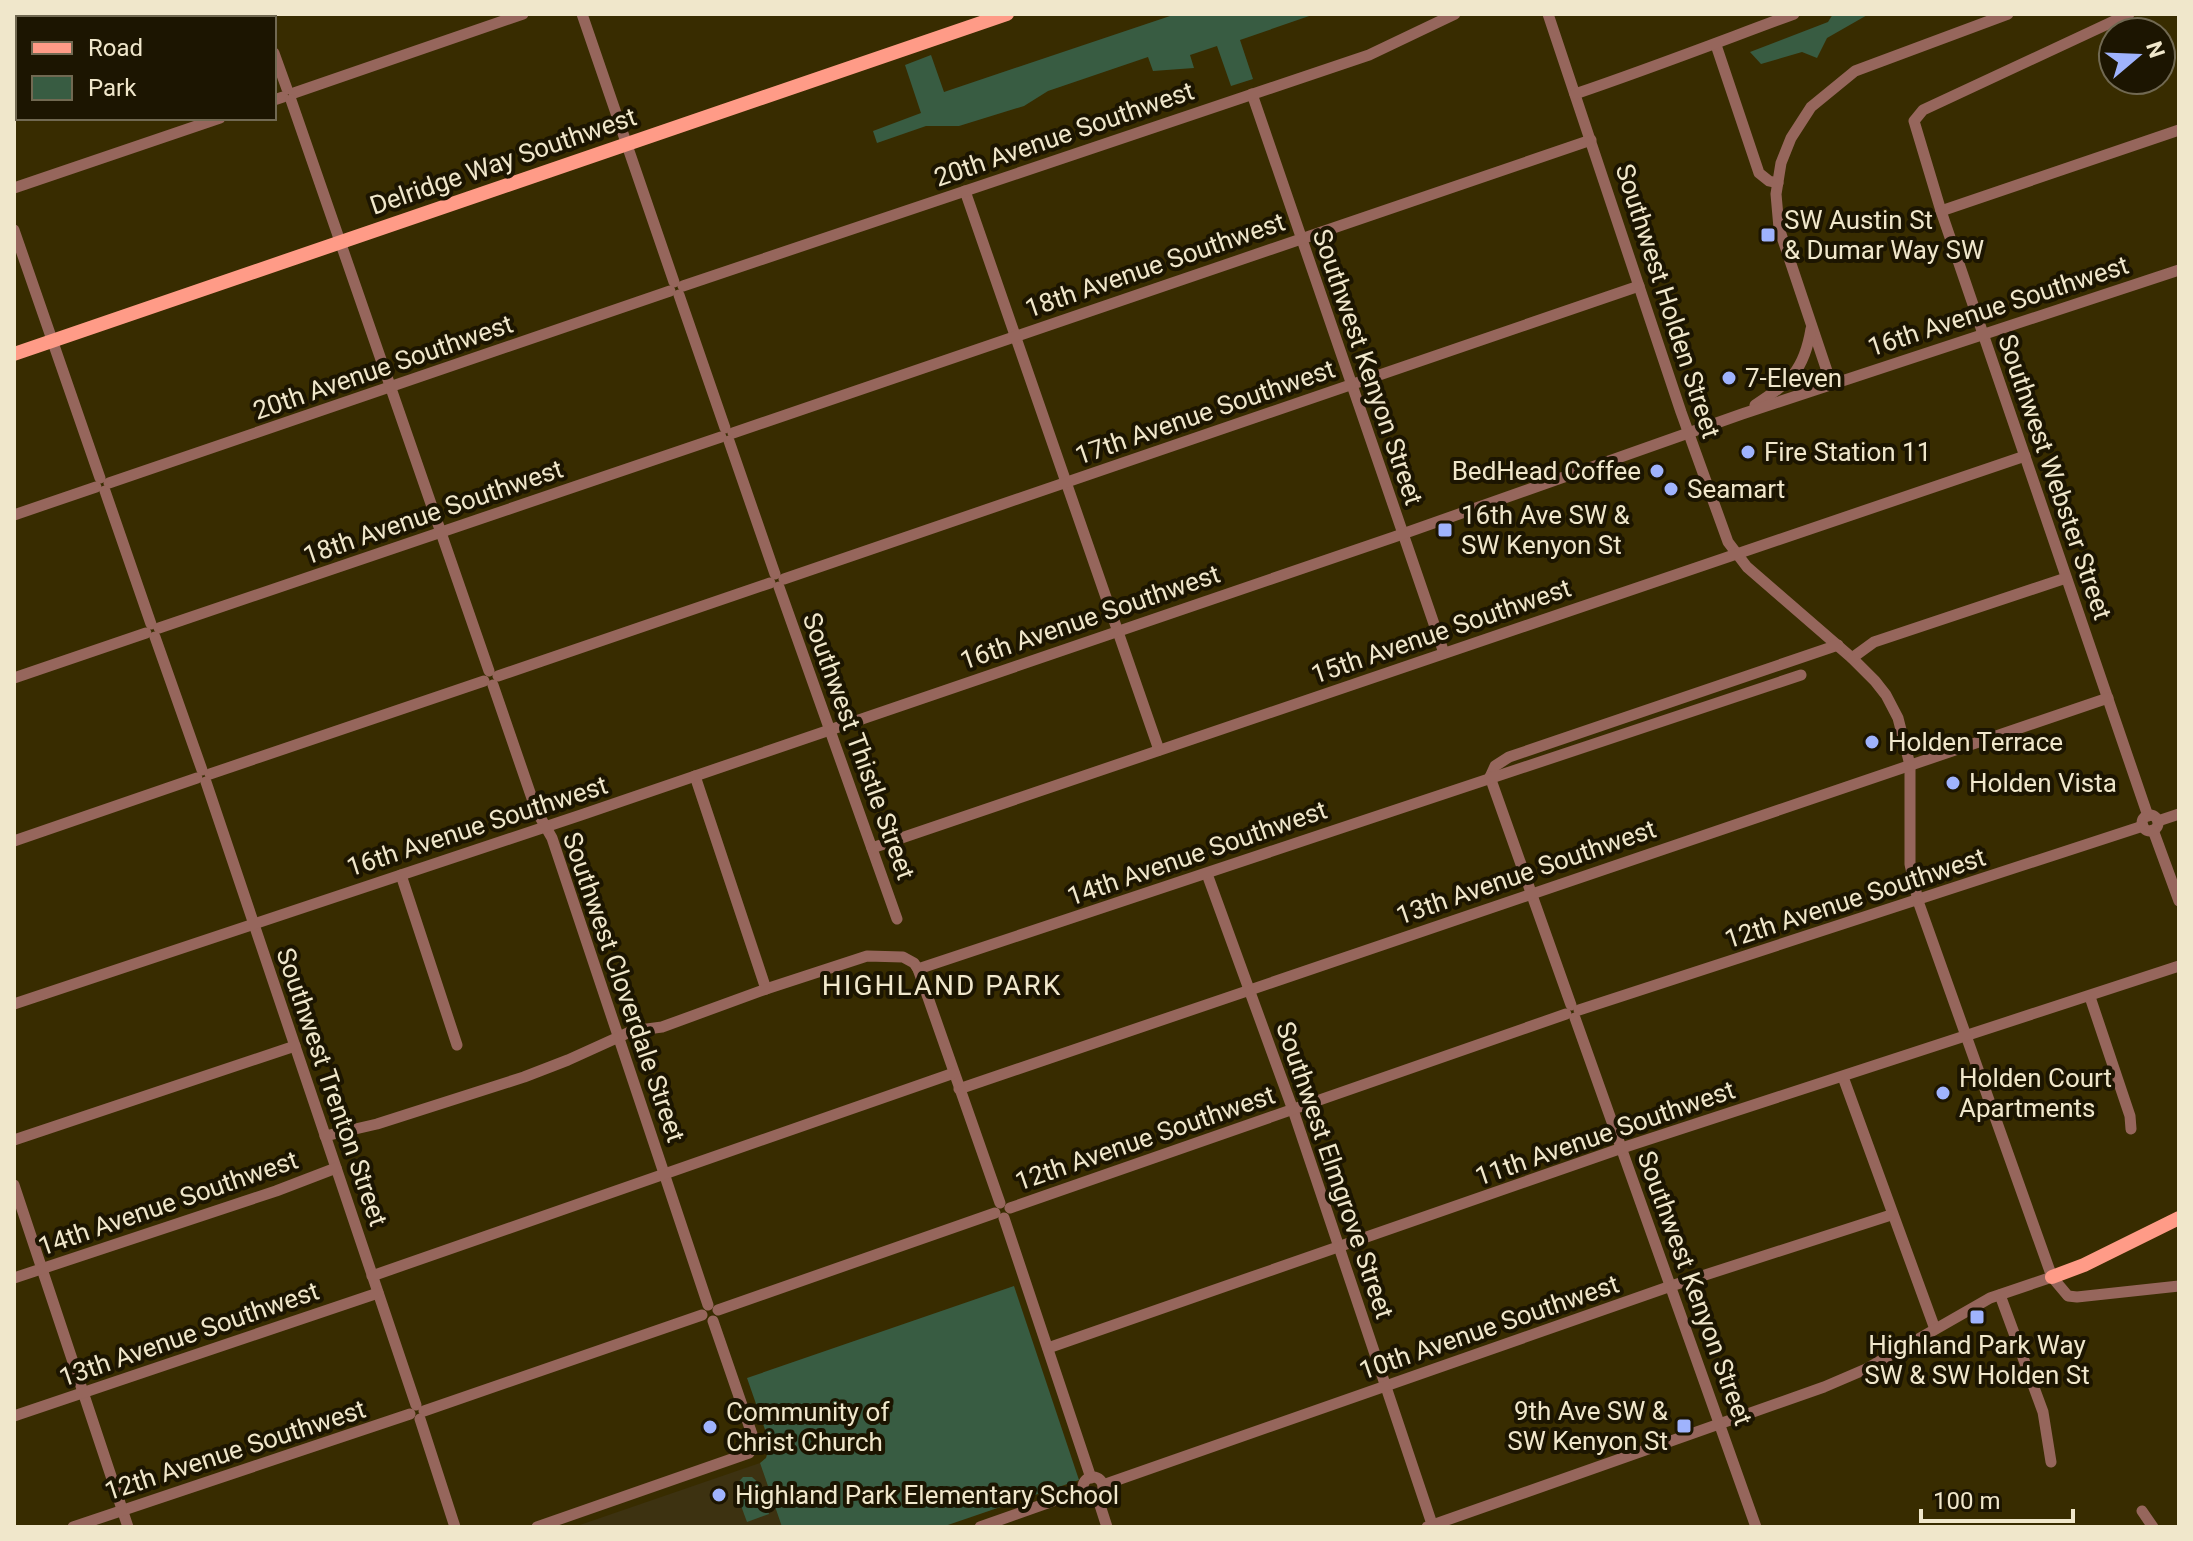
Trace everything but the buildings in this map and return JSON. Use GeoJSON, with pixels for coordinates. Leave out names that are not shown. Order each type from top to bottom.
{"type":"FeatureCollection","features":[{"type":"Feature","properties":{"kind":"main road","name":"Delridge Way Southwest"},"geometry":{"type":"LineString","coordinates":[[14,354],[1007,14]]}},
{"type":"Feature","properties":{"kind":"main road"},"geometry":{"type":"LineString","coordinates":[[2052,1277],[2084,1265],[2179,1218]]}},
{"type":"Feature","properties":{"kind":"street"},"geometry":{"type":"LineString","coordinates":[[286,96],[523,14]]}},
{"type":"Feature","properties":{"kind":"street","name":"Southwest Thistle Street"},"geometry":{"type":"LineString","coordinates":[[582,14],[897,919]]}},
{"type":"Feature","properties":{"kind":"street","name":"20th Avenue Southwest"},"geometry":{"type":"LineString","coordinates":[[14,515],[1369,55],[1455,14]]}},
{"type":"Feature","properties":{"kind":"street","name":"Southwest Holden Street"},"geometry":{"type":"LineString","coordinates":[[1548,14],[1688,432],[1735,554],[1875,681],[1892,704],[1905,736],[1910,765],[1910,864],[1918,901],[2052,1277]]}},
{"type":"Feature","properties":{"kind":"street"},"geometry":{"type":"LineString","coordinates":[[1575,94],[1794,14]]}},
{"type":"Feature","properties":{"kind":"street"},"geometry":{"type":"LineString","coordinates":[[1831,383],[1787,256],[1776,206],[1785,150],[1801,121],[1823,95],[1855,71],[2008,14]]}},
{"type":"Feature","properties":{"kind":"street","name":"Southwest Webster Street"},"geometry":{"type":"LineString","coordinates":[[2129,14],[1923,110],[1916,116],[1914,129],[2179,901]]}},
{"type":"Feature","properties":{"kind":"street"},"geometry":{"type":"LineString","coordinates":[[1716,45],[1759,173],[1769,181],[1778,183]]}},
{"type":"Feature","properties":{"kind":"street","name":"Southwest Cloverdale Street"},"geometry":{"type":"LineString","coordinates":[[276,60],[536,810],[552,838],[754,1440],[752,1450],[745,1455],[537,1527]]}},
{"type":"Feature","properties":{"kind":"street","name":"Southwest Kenyon Street"},"geometry":{"type":"LineString","coordinates":[[1252,94],[1444,653]]}},
{"type":"Feature","properties":{"kind":"street"},"geometry":{"type":"LineString","coordinates":[[14,188],[214,120]]}},
{"type":"Feature","properties":{"kind":"street"},"geometry":{"type":"LineString","coordinates":[[1941,211],[2179,130]]}},
{"type":"Feature","properties":{"kind":"street","name":"18th Avenue Southwest"},"geometry":{"type":"LineString","coordinates":[[14,678],[1591,140]]}},
{"type":"Feature","properties":{"kind":"street"},"geometry":{"type":"LineString","coordinates":[[965,191],[1159,750]]}},
{"type":"Feature","properties":{"kind":"street","name":"Southwest Trenton Street"},"geometry":{"type":"LineString","coordinates":[[14,230],[254,923],[455,1527]]}},
{"type":"Feature","properties":{"kind":"street","name":"16th Avenue Southwest"},"geometry":{"type":"LineString","coordinates":[[14,1004],[830,730],[1831,383],[2179,270]]}},
{"type":"Feature","properties":{"kind":"street","name":"17th Avenue Southwest"},"geometry":{"type":"LineString","coordinates":[[14,841],[1639,286]]}},
{"type":"Feature","properties":{"kind":"street"},"geometry":{"type":"LineString","coordinates":[[1742,414],[1794,377],[1808,350],[1812,329]]}},
{"type":"Feature","properties":{"kind":"street","name":"15th Avenue Southwest"},"geometry":{"type":"LineString","coordinates":[[872,848],[2025,456]]}},
{"type":"Feature","properties":{"kind":"street"},"geometry":{"type":"LineString","coordinates":[[1852,658],[1874,642],[2066,578]]}},
{"type":"Feature","properties":{"kind":"street","name":"14th Avenue Southwest"},"geometry":{"type":"LineString","coordinates":[[1490,777],[1495,766],[1509,757],[1838,645]]}},
{"type":"Feature","properties":{"kind":"street","name":"14th Avenue Southwest"},"geometry":{"type":"LineString","coordinates":[[325,1136],[377,1124],[524,1077],[618,1036],[662,1027],[867,956],[903,957],[918,969],[1801,675]]}},
{"type":"Feature","properties":{"kind":"street","name":"13th Avenue Southwest"},"geometry":{"type":"LineString","coordinates":[[959,1089],[2108,698]]}},
{"type":"Feature","properties":{"kind":"street"},"geometry":{"type":"LineString","coordinates":[[695,776],[766,989]]}},
{"type":"Feature","properties":{"kind":"street","name":"Southwest Kenyon Street"},"geometry":{"type":"LineString","coordinates":[[1490,777],[1756,1527]]}},
{"type":"Feature","properties":{"kind":"street","name":"12th Avenue Southwest"},"geometry":{"type":"LineString","coordinates":[[73,1527],[710,1313],[1573,1012],[2179,814]]}},
{"type":"Feature","properties":{"kind":"street","name":"Southwest Elmgrove Street"},"geometry":{"type":"LineString","coordinates":[[1207,874],[1293,1110],[1431,1526]]}},
{"type":"Feature","properties":{"kind":"street"},"geometry":{"type":"LineString","coordinates":[[401,875],[457,1045]]}},
{"type":"Feature","properties":{"kind":"street","name":"11th Avenue Southwest"},"geometry":{"type":"LineString","coordinates":[[1048,1348],[1622,1148],[2179,966]]}},
{"type":"Feature","properties":{"kind":"street"},"geometry":{"type":"LineString","coordinates":[[918,969],[1091,1478]]}},
{"type":"Feature","properties":{"kind":"street"},"geometry":{"type":"LineString","coordinates":[[2090,997],[2130,1116],[2131,1129]]}},
{"type":"Feature","properties":{"kind":"street"},"geometry":{"type":"LineString","coordinates":[[14,1140],[295,1046]]}},
{"type":"Feature","properties":{"kind":"street"},"geometry":{"type":"LineString","coordinates":[[372,1276],[954,1073]]}},
{"type":"Feature","properties":{"kind":"street"},"geometry":{"type":"LineString","coordinates":[[1843,1077],[1935,1329]]}},
{"type":"Feature","properties":{"kind":"street","name":"14th Avenue Southwest"},"geometry":{"type":"LineString","coordinates":[[14,1278],[336,1168]]}},
{"type":"Feature","properties":{"kind":"street"},"geometry":{"type":"LineString","coordinates":[[14,1185],[128,1527]]}},
{"type":"Feature","properties":{"kind":"street","name":"10th Avenue Southwest"},"geometry":{"type":"LineString","coordinates":[[1103,1485],[1671,1286],[1891,1215]]}},
{"type":"Feature","properties":{"kind":"street"},"geometry":{"type":"LineString","coordinates":[[1431,1526],[1824,1387],[1866,1369],[2000,1295],[2052,1277],[2068,1296],[2077,1297],[2179,1286]]}},
{"type":"Feature","properties":{"kind":"street","name":"13th Avenue Southwest"},"geometry":{"type":"LineString","coordinates":[[14,1416],[378,1293]]}},
{"type":"Feature","properties":{"kind":"street"},"geometry":{"type":"LineString","coordinates":[[2000,1295],[2043,1412],[2051,1462]]}},
{"type":"Feature","properties":{"kind":"street"},"geometry":{"type":"LineString","coordinates":[[1091,1478],[1099,1479],[1103,1485],[1097,1496],[1089,1496],[1084,1490],[1085,1481],[1091,1478]]}},
{"type":"Feature","properties":{"kind":"street"},"geometry":{"type":"LineString","coordinates":[[980,1527],[1084,1490]]}},
{"type":"Feature","properties":{"kind":"street"},"geometry":{"type":"LineString","coordinates":[[1097,1496],[1107,1527]]}},
{"type":"Feature","properties":{"kind":"street"},"geometry":{"type":"LineString","coordinates":[[2142,1511],[2153,1527]]}},
{"type":"Feature","properties":{"kind":"shaded area","name":"Highland Park Elementary School"},"geometry":{"type":"Polygon","coordinates":[[[760,1463],[782,1527],[574,1527],[760,1463]]]}},
{"type":"Feature","properties":{"kind":"green space"},"geometry":{"type":"Polygon","coordinates":[[[1176,14],[1315,14],[1240,40],[1253,79],[1231,86],[1217,46],[1190,55],[1194,68],[1153,71],[1148,57],[1048,91],[1024,106],[959,126],[926,126],[877,143],[873,131],[921,113],[905,65],[931,55],[944,92],[1176,14]]]}},
{"type":"Feature","properties":{"kind":"green space"},"geometry":{"type":"Polygon","coordinates":[[[1833,14],[1869,14],[1827,38],[1817,58],[1802,52],[1761,64],[1750,52],[1828,22],[1833,14]]]}},
{"type":"Feature","properties":{"kind":"green space"},"geometry":{"type":"Polygon","coordinates":[[[1014,1286],[1079,1480],[942,1527],[782,1527],[760,1463],[766,1458],[770,1444],[747,1378],[1014,1286]]]}},
{"type":"Feature","properties":{"kind":"green space"},"geometry":{"type":"Polygon","coordinates":[[[743,1477],[752,1477],[761,1485],[769,1514],[747,1522],[734,1487],[743,1477]]]}},
{"type":"Feature","properties":{"kind":"place","name":"SW Austin St & Dumar Way SW"},"geometry":{"type":"Point","coordinates":[1768,235]}},
{"type":"Feature","properties":{"kind":"place","name":"7-Eleven"},"geometry":{"type":"Point","coordinates":[1729,378]}},
{"type":"Feature","properties":{"kind":"place","name":"Fire Station 11"},"geometry":{"type":"Point","coordinates":[1748,452]}},
{"type":"Feature","properties":{"kind":"place","name":"BedHead Coffee"},"geometry":{"type":"Point","coordinates":[1657,471]}},
{"type":"Feature","properties":{"kind":"place","name":"Seamart"},"geometry":{"type":"Point","coordinates":[1671,489]}},
{"type":"Feature","properties":{"kind":"place","name":"16th Ave SW & SW Kenyon St"},"geometry":{"type":"Point","coordinates":[1445,530]}},
{"type":"Feature","properties":{"kind":"place","name":"Holden Terrace"},"geometry":{"type":"Point","coordinates":[1872,742]}},
{"type":"Feature","properties":{"kind":"place","name":"Holden Vista"},"geometry":{"type":"Point","coordinates":[1953,783]}},
{"type":"Feature","properties":{"kind":"place","name":"Holden Court Apartments"},"geometry":{"type":"Point","coordinates":[1943,1093]}},
{"type":"Feature","properties":{"kind":"place","name":"Highland Park Way SW & SW Holden St"},"geometry":{"type":"Point","coordinates":[1977,1317]}},
{"type":"Feature","properties":{"kind":"place","name":"9th Ave SW & SW Kenyon St"},"geometry":{"type":"Point","coordinates":[1684,1426]}},
{"type":"Feature","properties":{"kind":"place","name":"Community of Christ Church"},"geometry":{"type":"Point","coordinates":[710,1427]}},
{"type":"Feature","properties":{"kind":"place","name":"Highland Park Elementary School"},"geometry":{"type":"Point","coordinates":[719,1495]}},
{"type":"Feature","properties":{"kind":"district","name":"HIGHLAND PARK"},"geometry":{"type":"Point","coordinates":[942,985]}}]}
